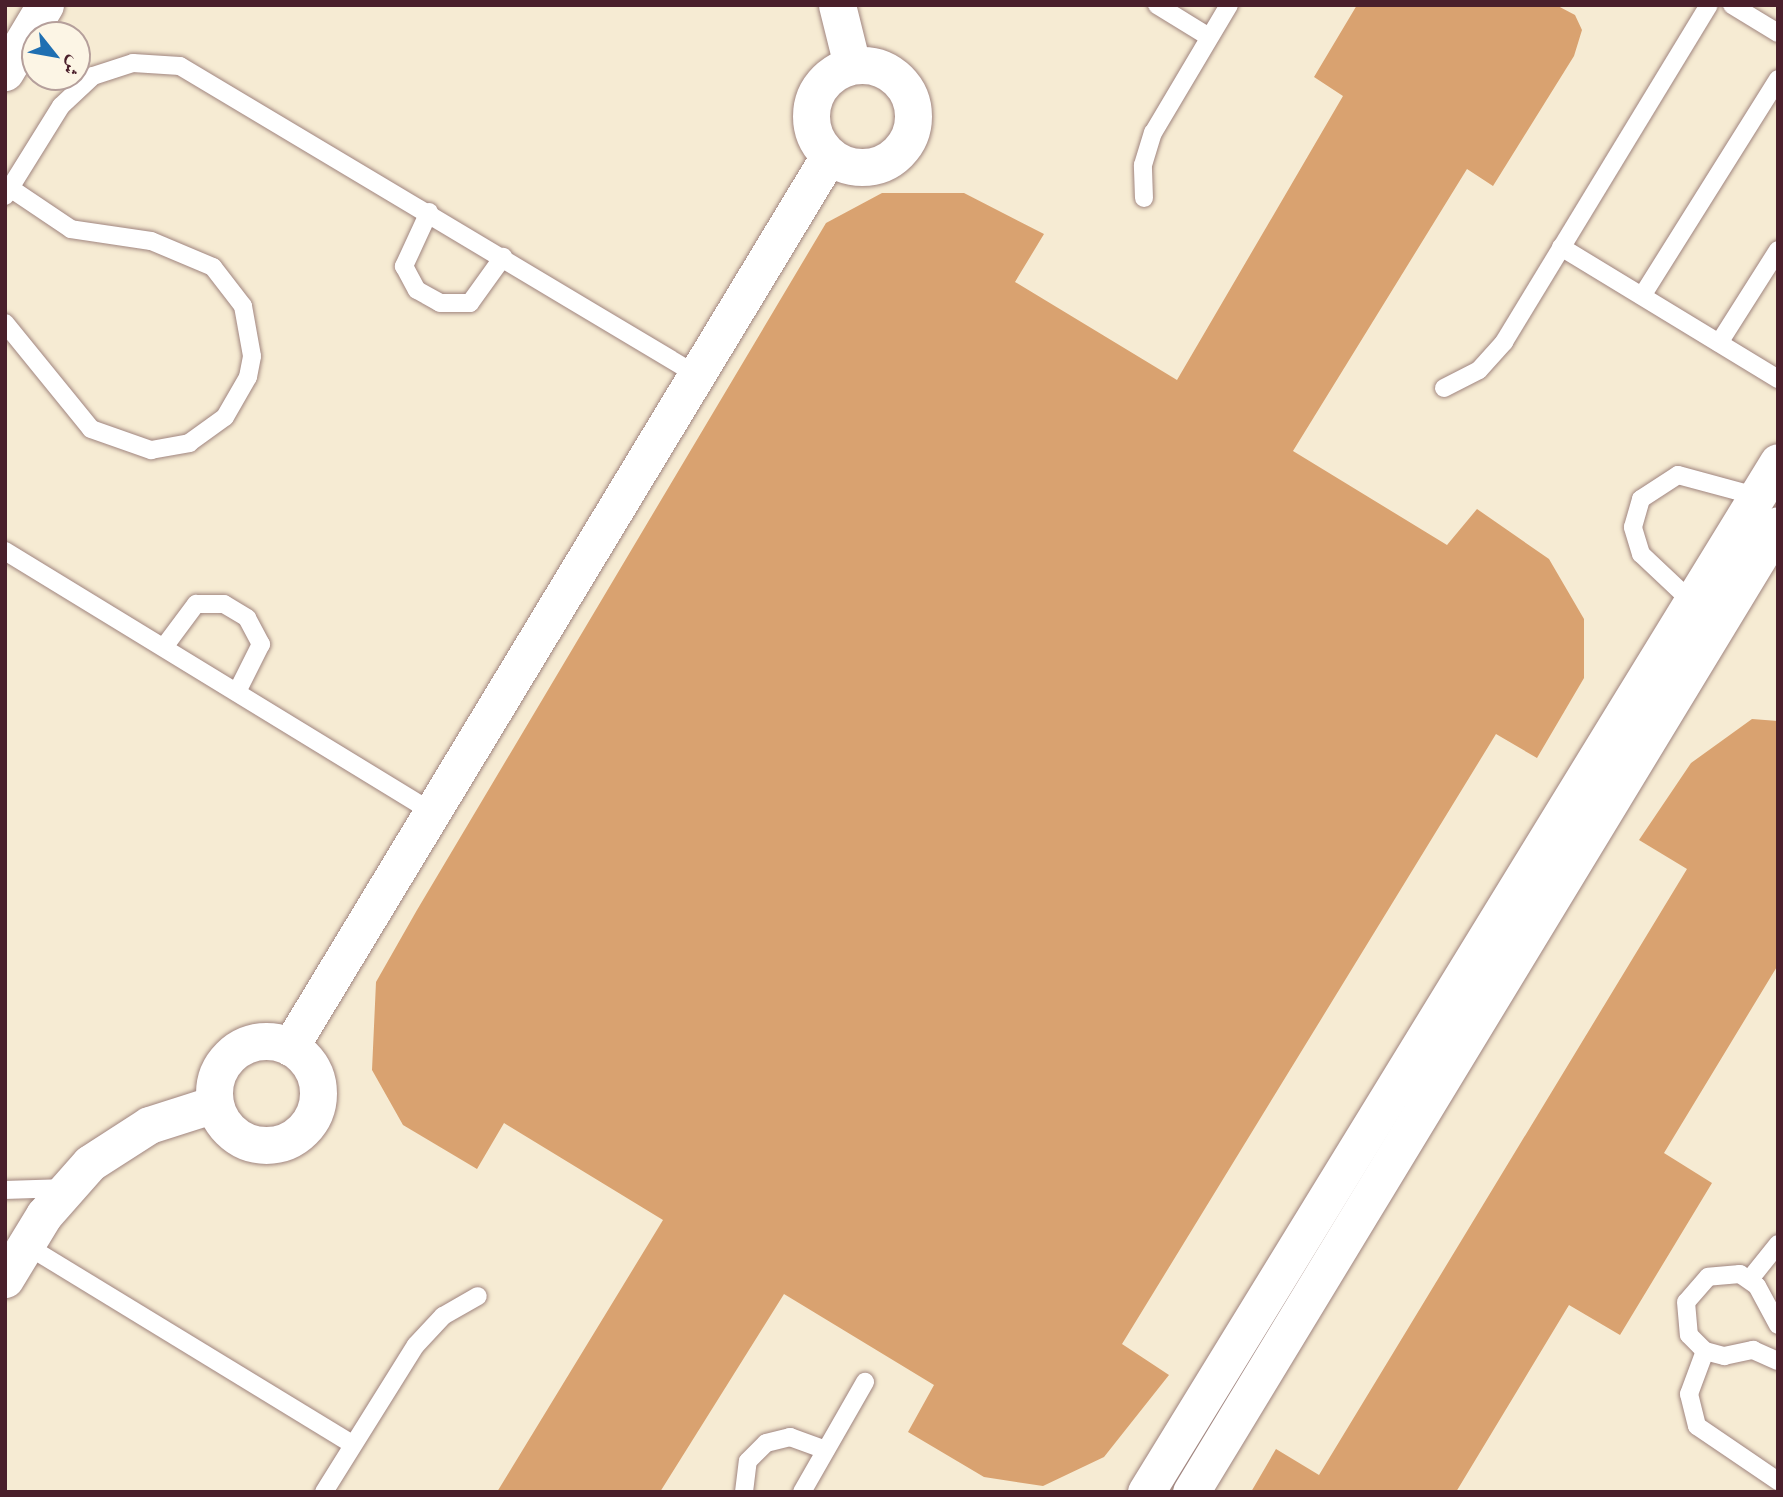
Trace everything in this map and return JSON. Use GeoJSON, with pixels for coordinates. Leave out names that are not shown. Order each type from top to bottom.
{"type":"FeatureCollection","features":[{"type":"Feature","properties":{"kind":"street"},"geometry":{"type":"LineString","coordinates":[[5,72],[45,5]]}},
{"type":"Feature","properties":{"kind":"street"},"geometry":{"type":"LineString","coordinates":[[837,5],[852,65]]}},
{"type":"Feature","properties":{"kind":"street"},"geometry":{"type":"LineString","coordinates":[[852,65],[894,76],[910,99],[911,129],[884,162],[856,167],[829,156],[813,132],[812,104],[827,79],[852,65]]}},
{"type":"Feature","properties":{"kind":"street"},"geometry":{"type":"LineString","coordinates":[[290,1046],[829,156]]}},
{"type":"Feature","properties":{"kind":"street"},"geometry":{"type":"LineString","coordinates":[[1146,1492],[1778,461]]}},
{"type":"Feature","properties":{"kind":"street"},"geometry":{"type":"LineString","coordinates":[[1191,1492],[1778,525]]}},
{"type":"Feature","properties":{"kind":"street"},"geometry":{"type":"LineString","coordinates":[[261,1041],[290,1046],[312,1069],[317,1100],[290,1139],[244,1140],[221,1119],[215,1104],[217,1075],[234,1052],[261,1041]]}},
{"type":"Feature","properties":{"kind":"street"},"geometry":{"type":"LineString","coordinates":[[5,1279],[66,1188],[119,1142],[215,1104]]}},
{"type":"Feature","properties":{"kind":"lane"},"geometry":{"type":"LineString","coordinates":[[1157,5],[1209,37]]}},
{"type":"Feature","properties":{"kind":"lane"},"geometry":{"type":"LineString","coordinates":[[1144,198],[1143,165],[1153,133],[1229,5]]}},
{"type":"Feature","properties":{"kind":"lane"},"geometry":{"type":"LineString","coordinates":[[1444,388],[1492,357],[1709,5]]}},
{"type":"Feature","properties":{"kind":"lane"},"geometry":{"type":"LineString","coordinates":[[1732,5],[1778,33]]}},
{"type":"Feature","properties":{"kind":"lane"},"geometry":{"type":"LineString","coordinates":[[5,323],[92,429],[151,450],[189,443],[225,417],[248,377],[252,356],[243,306],[213,267],[151,241],[71,229],[8,192],[76,89],[112,68],[155,62],[197,71],[697,375]]}},
{"type":"Feature","properties":{"kind":"lane"},"geometry":{"type":"LineString","coordinates":[[1642,296],[1778,79]]}},
{"type":"Feature","properties":{"kind":"lane"},"geometry":{"type":"LineString","coordinates":[[429,212],[404,266],[417,290],[440,303],[470,303],[503,257]]}},
{"type":"Feature","properties":{"kind":"lane"},"geometry":{"type":"LineString","coordinates":[[1562,247],[1778,379]]}},
{"type":"Feature","properties":{"kind":"lane"},"geometry":{"type":"LineString","coordinates":[[1719,343],[1778,250]]}},
{"type":"Feature","properties":{"kind":"lane"},"geometry":{"type":"LineString","coordinates":[[1692,602],[1641,554],[1633,527],[1641,499],[1678,474],[1756,496]]}},
{"type":"Feature","properties":{"kind":"lane"},"geometry":{"type":"LineString","coordinates":[[8,559],[164,647],[432,811]]}},
{"type":"Feature","properties":{"kind":"lane"},"geometry":{"type":"LineString","coordinates":[[164,647],[196,604],[224,604],[247,618],[261,644],[237,692]]}},
{"type":"Feature","properties":{"kind":"lane"},"geometry":{"type":"LineString","coordinates":[[5,1190],[66,1188]]}},
{"type":"Feature","properties":{"kind":"lane"},"geometry":{"type":"LineString","coordinates":[[1750,1279],[1778,1244]]}},
{"type":"Feature","properties":{"kind":"lane"},"geometry":{"type":"LineString","coordinates":[[26,1245],[352,1444]]}},
{"type":"Feature","properties":{"kind":"lane"},"geometry":{"type":"LineString","coordinates":[[1778,1325],[1750,1279],[1718,1273],[1691,1292],[1686,1324],[1705,1350],[1724,1356],[1753,1350],[1778,1361]]}},
{"type":"Feature","properties":{"kind":"lane"},"geometry":{"type":"LineString","coordinates":[[324,1492],[352,1444],[429,1329],[478,1296]]}},
{"type":"Feature","properties":{"kind":"lane"},"geometry":{"type":"LineString","coordinates":[[1705,1350],[1690,1382],[1692,1416],[1705,1435],[1778,1481]]}},
{"type":"Feature","properties":{"kind":"lane"},"geometry":{"type":"LineString","coordinates":[[802,1492],[866,1382]]}},
{"type":"Feature","properties":{"kind":"lane"},"geometry":{"type":"LineString","coordinates":[[744,1492],[748,1461],[766,1443],[790,1437],[826,1450]]}},
{"type":"Feature","properties":{"kind":"building"},"geometry":{"type":"Polygon","coordinates":[[[1357,5],[1556,5],[1575,15],[1582,30],[1574,56],[1493,186],[1467,169],[1293,451],[1447,545],[1477,509],[1549,559],[1584,619],[1584,678],[1537,758],[1496,734],[1122,1344],[1169,1375],[1104,1457],[1043,1486],[984,1477],[908,1432],[934,1385],[784,1294],[660,1492],[497,1492],[663,1220],[504,1123],[477,1169],[403,1125],[372,1070],[376,982],[417,910],[826,223],[882,193],[964,193],[1044,234],[1015,282],[1177,380],[1343,96],[1314,77],[1357,5]]]}},
{"type":"Feature","properties":{"kind":"building"},"geometry":{"type":"Polygon","coordinates":[[[1752,719],[1778,721],[1778,965],[1664,1153],[1712,1183],[1620,1335],[1569,1305],[1456,1492],[1251,1492],[1276,1449],[1319,1475],[1687,869],[1639,840],[1691,763],[1752,719]]]}}]}
